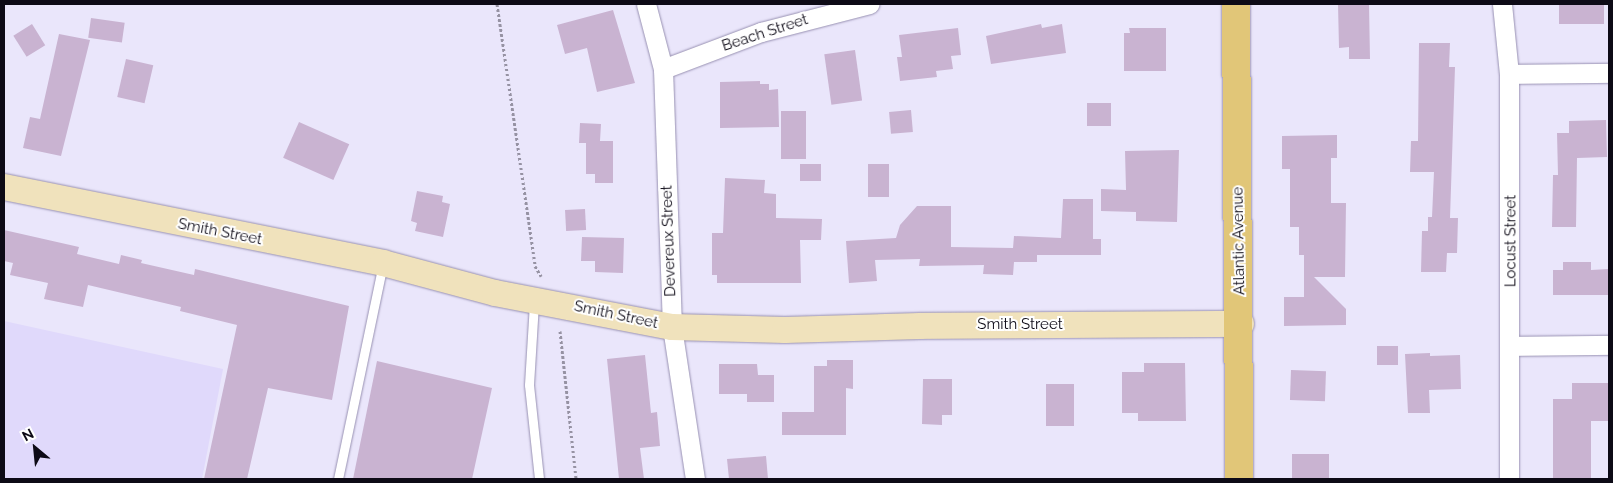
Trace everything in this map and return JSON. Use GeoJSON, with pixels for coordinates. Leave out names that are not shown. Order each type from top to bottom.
{"type":"FeatureCollection","features":[{"type":"Feature","properties":{"kind":"main road","name":"Atlantic Avenue"},"geometry":{"type":"LineString","coordinates":[[1236,4],[1240,324],[1239,479]]}},
{"type":"Feature","properties":{"kind":"street","name":"Devereux Street"},"geometry":{"type":"LineString","coordinates":[[646,4],[663,69],[672,327],[695,479]]}},
{"type":"Feature","properties":{"kind":"street","name":"Beach Street"},"geometry":{"type":"LineString","coordinates":[[663,69],[761,32],[868,4]]}},
{"type":"Feature","properties":{"kind":"street","name":"Locust Street"},"geometry":{"type":"LineString","coordinates":[[1502,4],[1509,74],[1509,479]]}},
{"type":"Feature","properties":{"kind":"street"},"geometry":{"type":"LineString","coordinates":[[1509,74],[1609,73]]}},
{"type":"Feature","properties":{"kind":"street","name":"Smith Street"},"geometry":{"type":"LineString","coordinates":[[4,187],[384,263],[545,301],[672,327],[785,330],[920,326],[1240,324]]}},
{"type":"Feature","properties":{"kind":"street"},"geometry":{"type":"LineString","coordinates":[[1510,346],[1609,345]]}},
{"type":"Feature","properties":{"kind":"lane"},"geometry":{"type":"LineString","coordinates":[[338,479],[384,263]]}},
{"type":"Feature","properties":{"kind":"lane"},"geometry":{"type":"LineString","coordinates":[[539,479],[530,385],[545,301]]}},
{"type":"Feature","properties":{"kind":"path"},"geometry":{"type":"LineString","coordinates":[[498,4],[535,266],[545,301],[576,479]]}},
{"type":"Feature","properties":{"kind":"shaded area"},"geometry":{"type":"Polygon","coordinates":[[[4,321],[223,369],[202,479],[4,479],[4,321]]]}},
{"type":"Feature","properties":{"kind":"building"},"geometry":{"type":"Polygon","coordinates":[[[1338,4],[1369,4],[1370,59],[1349,59],[1349,47],[1339,48],[1338,4]]]}},
{"type":"Feature","properties":{"kind":"building"},"geometry":{"type":"Polygon","coordinates":[[[1559,4],[1604,4],[1604,24],[1559,24],[1559,4]]]}},
{"type":"Feature","properties":{"kind":"building"},"geometry":{"type":"Polygon","coordinates":[[[613,10],[635,83],[597,92],[587,48],[565,54],[557,25],[613,10]]]}},
{"type":"Feature","properties":{"kind":"building"},"geometry":{"type":"Polygon","coordinates":[[[91,18],[125,23],[122,43],[88,38],[91,18]]]}},
{"type":"Feature","properties":{"kind":"building"},"geometry":{"type":"Polygon","coordinates":[[[32,24],[45,45],[27,57],[13,36],[32,24]]]}},
{"type":"Feature","properties":{"kind":"building"},"geometry":{"type":"Polygon","coordinates":[[[1041,24],[1042,28],[1062,24],[1066,53],[991,64],[986,36],[1041,24]]]}},
{"type":"Feature","properties":{"kind":"building"},"geometry":{"type":"Polygon","coordinates":[[[958,28],[961,55],[951,56],[953,69],[936,71],[937,77],[900,81],[897,57],[902,57],[899,35],[958,28]]]}},
{"type":"Feature","properties":{"kind":"building"},"geometry":{"type":"Polygon","coordinates":[[[1129,28],[1166,28],[1166,71],[1124,71],[1124,33],[1130,33],[1129,28]]]}},
{"type":"Feature","properties":{"kind":"building"},"geometry":{"type":"Polygon","coordinates":[[[59,34],[90,40],[61,156],[23,148],[30,117],[40,119],[59,34]]]}},
{"type":"Feature","properties":{"kind":"building"},"geometry":{"type":"Polygon","coordinates":[[[1419,43],[1450,43],[1449,67],[1455,67],[1450,218],[1458,218],[1457,253],[1447,253],[1446,272],[1421,272],[1422,231],[1428,231],[1428,217],[1432,217],[1434,172],[1410,172],[1411,141],[1418,141],[1419,43]]]}},
{"type":"Feature","properties":{"kind":"building"},"geometry":{"type":"Polygon","coordinates":[[[855,50],[862,101],[831,105],[824,54],[855,50]]]}},
{"type":"Feature","properties":{"kind":"building"},"geometry":{"type":"Polygon","coordinates":[[[126,59],[153,65],[145,103],[117,97],[126,59]]]}},
{"type":"Feature","properties":{"kind":"building"},"geometry":{"type":"Polygon","coordinates":[[[760,81],[760,84],[769,84],[769,90],[778,89],[779,127],[720,128],[720,82],[760,81]]]}},
{"type":"Feature","properties":{"kind":"building"},"geometry":{"type":"Polygon","coordinates":[[[1087,103],[1111,103],[1111,126],[1087,126],[1087,103]]]}},
{"type":"Feature","properties":{"kind":"building"},"geometry":{"type":"Polygon","coordinates":[[[911,110],[913,132],[891,134],[889,112],[911,110]]]}},
{"type":"Feature","properties":{"kind":"building"},"geometry":{"type":"Polygon","coordinates":[[[781,111],[806,111],[806,159],[781,159],[781,111]]]}},
{"type":"Feature","properties":{"kind":"building"},"geometry":{"type":"Polygon","coordinates":[[[1606,120],[1607,157],[1577,158],[1576,227],[1552,227],[1553,175],[1558,175],[1557,133],[1569,133],[1569,121],[1606,120]]]}},
{"type":"Feature","properties":{"kind":"building"},"geometry":{"type":"Polygon","coordinates":[[[299,122],[349,144],[333,180],[283,158],[299,122]]]}},
{"type":"Feature","properties":{"kind":"building"},"geometry":{"type":"Polygon","coordinates":[[[580,123],[601,124],[600,141],[613,141],[613,183],[595,183],[595,174],[586,174],[586,143],[579,143],[580,123]]]}},
{"type":"Feature","properties":{"kind":"building"},"geometry":{"type":"Polygon","coordinates":[[[1337,135],[1337,158],[1331,158],[1331,203],[1346,203],[1345,277],[1314,277],[1346,309],[1346,325],[1284,326],[1284,297],[1304,297],[1304,255],[1299,255],[1299,227],[1290,227],[1290,169],[1282,169],[1282,136],[1337,135]]]}},
{"type":"Feature","properties":{"kind":"building"},"geometry":{"type":"Polygon","coordinates":[[[1179,150],[1177,222],[1136,221],[1136,212],[1101,211],[1101,189],[1126,190],[1125,151],[1179,150]]]}},
{"type":"Feature","properties":{"kind":"building"},"geometry":{"type":"Polygon","coordinates":[[[800,164],[821,164],[821,181],[800,181],[800,164]]]}},
{"type":"Feature","properties":{"kind":"building"},"geometry":{"type":"Polygon","coordinates":[[[868,164],[889,164],[889,197],[868,197],[868,164]]]}},
{"type":"Feature","properties":{"kind":"building"},"geometry":{"type":"Polygon","coordinates":[[[725,178],[765,180],[764,193],[776,194],[776,218],[822,219],[821,240],[800,240],[801,283],[717,283],[717,275],[712,275],[712,233],[723,233],[725,178]]]}},
{"type":"Feature","properties":{"kind":"building"},"geometry":{"type":"Polygon","coordinates":[[[417,191],[443,196],[442,202],[450,204],[443,237],[415,231],[417,223],[411,221],[417,191]]]}},
{"type":"Feature","properties":{"kind":"building"},"geometry":{"type":"Polygon","coordinates":[[[1063,199],[1093,199],[1093,239],[1101,239],[1101,255],[1037,255],[1037,262],[1014,262],[1013,275],[983,274],[984,265],[919,266],[920,259],[875,260],[877,281],[849,283],[846,241],[896,238],[900,225],[917,206],[951,206],[951,247],[1013,248],[1014,236],[1061,238],[1063,199]]]}},
{"type":"Feature","properties":{"kind":"building"},"geometry":{"type":"Polygon","coordinates":[[[585,209],[586,230],[566,231],[565,210],[585,209]]]}},
{"type":"Feature","properties":{"kind":"building"},"geometry":{"type":"Polygon","coordinates":[[[4,230],[79,247],[77,254],[119,264],[121,255],[142,260],[141,263],[194,275],[195,269],[349,306],[332,400],[268,388],[247,479],[204,479],[237,325],[180,311],[181,307],[88,285],[83,307],[44,299],[48,283],[10,275],[13,263],[4,261],[4,230]]]}},
{"type":"Feature","properties":{"kind":"building"},"geometry":{"type":"Polygon","coordinates":[[[582,237],[624,238],[623,273],[595,272],[595,261],[581,261],[582,237]]]}},
{"type":"Feature","properties":{"kind":"building"},"geometry":{"type":"Polygon","coordinates":[[[1563,262],[1591,262],[1591,270],[1609,269],[1609,295],[1553,295],[1553,270],[1563,270],[1563,262]]]}},
{"type":"Feature","properties":{"kind":"building"},"geometry":{"type":"Polygon","coordinates":[[[1377,346],[1398,346],[1398,365],[1377,365],[1377,346]]]}},
{"type":"Feature","properties":{"kind":"building"},"geometry":{"type":"Polygon","coordinates":[[[1430,353],[1430,356],[1460,355],[1461,389],[1429,390],[1430,413],[1408,413],[1405,354],[1430,353]]]}},
{"type":"Feature","properties":{"kind":"building"},"geometry":{"type":"Polygon","coordinates":[[[645,355],[651,413],[657,412],[660,446],[640,448],[644,479],[619,479],[607,359],[645,355]]]}},
{"type":"Feature","properties":{"kind":"building"},"geometry":{"type":"Polygon","coordinates":[[[827,360],[853,360],[853,389],[846,388],[846,435],[782,435],[782,412],[814,412],[814,366],[827,366],[827,360]]]}},
{"type":"Feature","properties":{"kind":"building"},"geometry":{"type":"Polygon","coordinates":[[[377,361],[492,388],[472,479],[353,479],[377,361]]]}},
{"type":"Feature","properties":{"kind":"building"},"geometry":{"type":"Polygon","coordinates":[[[1144,363],[1185,363],[1186,421],[1138,421],[1138,413],[1122,413],[1122,372],[1144,372],[1144,363]]]}},
{"type":"Feature","properties":{"kind":"building"},"geometry":{"type":"Polygon","coordinates":[[[719,364],[757,364],[758,375],[774,375],[774,402],[747,402],[747,394],[719,394],[719,364]]]}},
{"type":"Feature","properties":{"kind":"building"},"geometry":{"type":"Polygon","coordinates":[[[1291,370],[1326,371],[1325,401],[1290,400],[1291,370]]]}},
{"type":"Feature","properties":{"kind":"building"},"geometry":{"type":"Polygon","coordinates":[[[923,379],[952,379],[952,415],[942,415],[942,425],[922,424],[923,379]]]}},
{"type":"Feature","properties":{"kind":"building"},"geometry":{"type":"Polygon","coordinates":[[[1572,383],[1609,383],[1609,421],[1591,421],[1591,479],[1553,479],[1553,399],[1572,399],[1572,383]]]}},
{"type":"Feature","properties":{"kind":"building"},"geometry":{"type":"Polygon","coordinates":[[[1046,384],[1074,384],[1074,426],[1046,426],[1046,384]]]}},
{"type":"Feature","properties":{"kind":"building"},"geometry":{"type":"Polygon","coordinates":[[[1292,454],[1329,454],[1329,479],[1292,479],[1292,454]]]}},
{"type":"Feature","properties":{"kind":"building"},"geometry":{"type":"Polygon","coordinates":[[[766,456],[768,479],[729,479],[727,459],[766,456]]]}}]}
